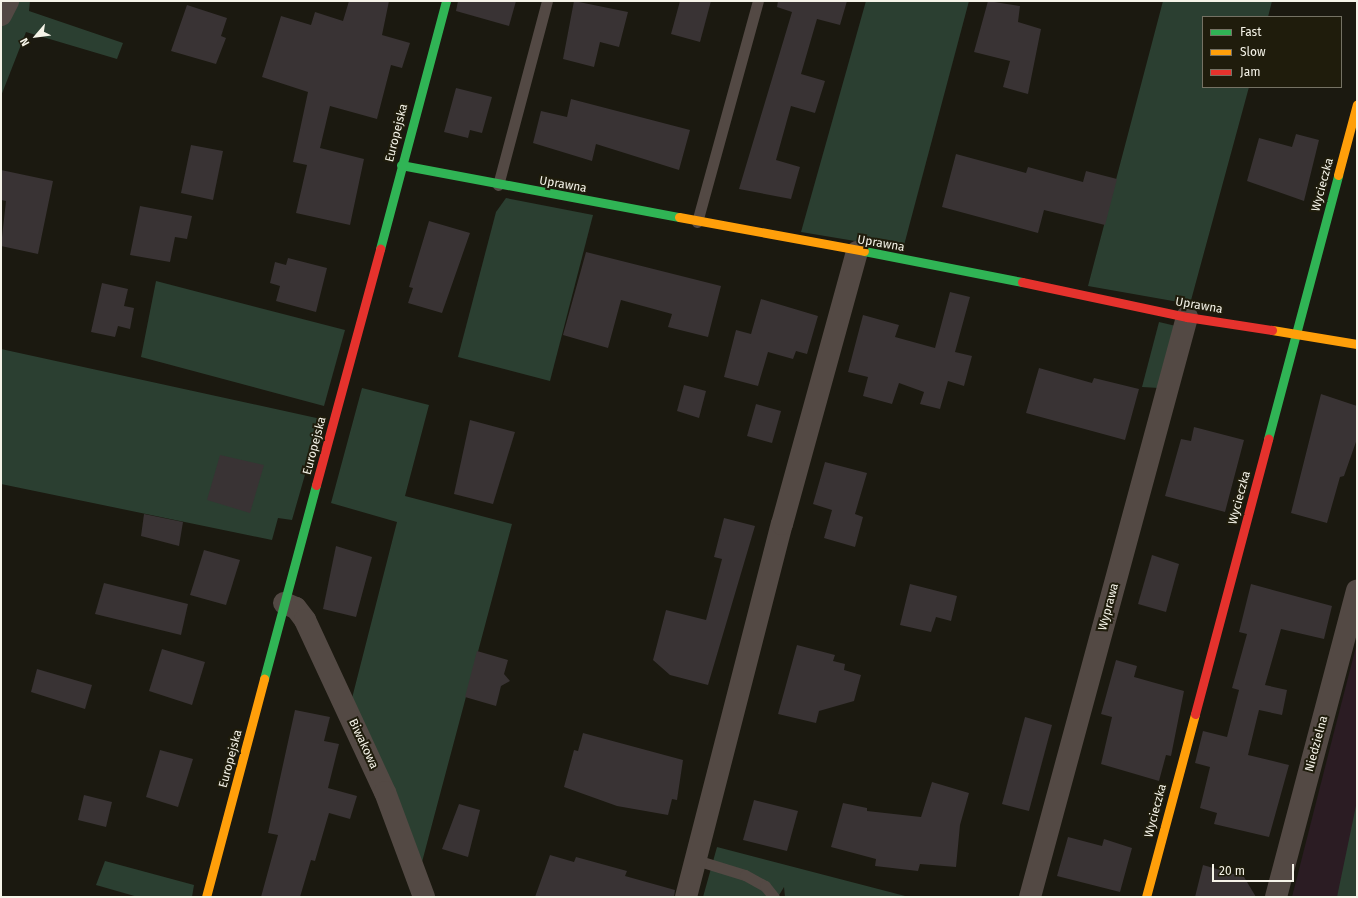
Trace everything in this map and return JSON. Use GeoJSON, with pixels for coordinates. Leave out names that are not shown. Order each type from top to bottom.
{"type":"FeatureCollection","features":[{"type":"Feature","properties":{"kind":"street"},"geometry":{"type":"LineString","coordinates":[[1,15],[8,1]]}},
{"type":"Feature","properties":{"kind":"street","name":"Europejska"},"geometry":{"type":"LineString","coordinates":[[206,897],[446,1]]}},
{"type":"Feature","properties":{"kind":"street","name":"Wycieczka"},"geometry":{"type":"LineString","coordinates":[[1146,897],[1357,104]]}},
{"type":"Feature","properties":{"kind":"street","name":"Uprawna"},"geometry":{"type":"LineString","coordinates":[[401,165],[498,185],[857,252],[987,274],[1187,317],[1357,344]]}},
{"type":"Feature","properties":{"kind":"street"},"geometry":{"type":"LineString","coordinates":[[686,897],[857,252]]}},
{"type":"Feature","properties":{"kind":"street","name":"Wyprawa"},"geometry":{"type":"LineString","coordinates":[[1030,897],[1187,317]]}},
{"type":"Feature","properties":{"kind":"street","name":"Niedzielna"},"geometry":{"type":"LineString","coordinates":[[1276,897],[1357,591]]}},
{"type":"Feature","properties":{"kind":"street","name":"Biwakowa"},"geometry":{"type":"LineString","coordinates":[[284,603],[296,608],[305,620],[385,792],[424,897]]}},
{"type":"Feature","properties":{"kind":"lane"},"geometry":{"type":"LineString","coordinates":[[498,185],[547,1]]}},
{"type":"Feature","properties":{"kind":"lane"},"geometry":{"type":"LineString","coordinates":[[696,222],[758,1]]}},
{"type":"Feature","properties":{"kind":"lane"},"geometry":{"type":"LineString","coordinates":[[696,860],[745,875],[765,886],[774,897]]}},
{"type":"Feature","properties":{"kind":"shaded area"},"geometry":{"type":"Polygon","coordinates":[[[1357,643],[1357,897],[1292,897],[1333,736],[1357,643]]]}},
{"type":"Feature","properties":{"kind":"green space"},"geometry":{"type":"Polygon","coordinates":[[[14,1],[30,1],[29,11],[123,43],[117,59],[26,32],[1,96],[1,26],[14,1]]]}},
{"type":"Feature","properties":{"kind":"green space"},"geometry":{"type":"Polygon","coordinates":[[[866,1],[969,1],[903,249],[801,232],[866,1]]]}},
{"type":"Feature","properties":{"kind":"green space"},"geometry":{"type":"Polygon","coordinates":[[[1163,1],[1272,1],[1268,16],[1202,16],[1202,88],[1249,88],[1190,304],[1088,286],[1163,1]]]}},
{"type":"Feature","properties":{"kind":"green space"},"geometry":{"type":"Polygon","coordinates":[[[506,198],[593,215],[550,381],[458,357],[496,212],[506,198]]]}},
{"type":"Feature","properties":{"kind":"green space"},"geometry":{"type":"Polygon","coordinates":[[[156,281],[345,330],[324,406],[141,357],[156,281]]]}},
{"type":"Feature","properties":{"kind":"green space"},"geometry":{"type":"Polygon","coordinates":[[[1159,322],[1176,326],[1159,388],[1142,387],[1159,322]]]}},
{"type":"Feature","properties":{"kind":"green space"},"geometry":{"type":"Polygon","coordinates":[[[1,349],[321,419],[292,520],[278,518],[272,540],[1,484],[1,349]]]}},
{"type":"Feature","properties":{"kind":"green space"},"geometry":{"type":"Polygon","coordinates":[[[362,388],[429,405],[405,496],[512,524],[422,862],[350,706],[397,522],[331,503],[362,388]]]}},
{"type":"Feature","properties":{"kind":"green space"},"geometry":{"type":"Polygon","coordinates":[[[1357,801],[1357,897],[1337,897],[1357,801]]]}},
{"type":"Feature","properties":{"kind":"green space"},"geometry":{"type":"Polygon","coordinates":[[[717,847],[909,897],[785,897],[784,887],[778,897],[703,897],[717,847]]]}},
{"type":"Feature","properties":{"kind":"green space"},"geometry":{"type":"Polygon","coordinates":[[[105,861],[194,885],[192,897],[138,897],[96,885],[105,861]]]}},
{"type":"Feature","properties":{"kind":"building"},"geometry":{"type":"Polygon","coordinates":[[[349,1],[389,1],[382,35],[410,43],[402,68],[391,65],[377,119],[330,106],[320,148],[364,159],[350,225],[296,213],[307,165],[293,162],[308,92],[262,77],[281,16],[311,25],[315,12],[343,21],[349,1]]]}},
{"type":"Feature","properties":{"kind":"building"},"geometry":{"type":"Polygon","coordinates":[[[458,1],[516,1],[509,26],[456,11],[458,1]]]}},
{"type":"Feature","properties":{"kind":"building"},"geometry":{"type":"Polygon","coordinates":[[[574,1],[628,12],[619,47],[600,42],[594,67],[563,59],[574,1]]]}},
{"type":"Feature","properties":{"kind":"building"},"geometry":{"type":"Polygon","coordinates":[[[680,1],[711,1],[700,42],[671,34],[680,1]]]}},
{"type":"Feature","properties":{"kind":"building"},"geometry":{"type":"Polygon","coordinates":[[[778,1],[847,1],[840,25],[817,19],[801,74],[825,81],[815,113],[791,106],[776,160],[800,167],[791,199],[739,189],[792,12],[777,7],[778,1]]]}},
{"type":"Feature","properties":{"kind":"building"},"geometry":{"type":"Polygon","coordinates":[[[988,1],[1020,6],[1018,22],[1041,29],[1028,94],[1003,87],[1010,61],[974,52],[988,1]]]}},
{"type":"Feature","properties":{"kind":"building"},"geometry":{"type":"Polygon","coordinates":[[[187,5],[227,18],[221,36],[226,38],[216,64],[171,51],[187,5]]]}},
{"type":"Feature","properties":{"kind":"building"},"geometry":{"type":"Polygon","coordinates":[[[456,88],[492,97],[482,133],[470,130],[468,138],[444,132],[456,88]]]}},
{"type":"Feature","properties":{"kind":"building"},"geometry":{"type":"Polygon","coordinates":[[[571,99],[690,130],[679,170],[596,144],[592,161],[533,143],[541,111],[567,117],[571,99]]]}},
{"type":"Feature","properties":{"kind":"building"},"geometry":{"type":"Polygon","coordinates":[[[1296,134],[1319,140],[1304,201],[1247,181],[1259,138],[1292,147],[1296,134]]]}},
{"type":"Feature","properties":{"kind":"building"},"geometry":{"type":"Polygon","coordinates":[[[191,145],[223,151],[213,200],[181,193],[191,145]]]}},
{"type":"Feature","properties":{"kind":"building"},"geometry":{"type":"Polygon","coordinates":[[[956,154],[1026,173],[1028,167],[1083,182],[1086,171],[1117,179],[1105,225],[1044,210],[1038,233],[942,207],[956,154]]]}},
{"type":"Feature","properties":{"kind":"building"},"geometry":{"type":"Polygon","coordinates":[[[1,170],[53,181],[38,254],[1,246],[6,201],[1,200],[1,170]]]}},
{"type":"Feature","properties":{"kind":"building"},"geometry":{"type":"Polygon","coordinates":[[[140,206],[192,216],[187,239],[175,237],[170,262],[130,255],[140,206]]]}},
{"type":"Feature","properties":{"kind":"building"},"geometry":{"type":"Polygon","coordinates":[[[429,221],[470,233],[442,313],[408,303],[413,288],[409,287],[429,221]]]}},
{"type":"Feature","properties":{"kind":"building"},"geometry":{"type":"Polygon","coordinates":[[[586,252],[721,286],[708,337],[668,327],[672,314],[621,300],[608,348],[563,335],[586,252]]]}},
{"type":"Feature","properties":{"kind":"building"},"geometry":{"type":"Polygon","coordinates":[[[288,258],[327,268],[316,312],[276,301],[280,286],[270,283],[275,262],[286,265],[288,258]]]}},
{"type":"Feature","properties":{"kind":"building"},"geometry":{"type":"Polygon","coordinates":[[[102,283],[128,289],[124,306],[134,308],[130,329],[118,326],[115,337],[91,332],[102,283]]]}},
{"type":"Feature","properties":{"kind":"building"},"geometry":{"type":"Polygon","coordinates":[[[950,292],[970,297],[955,352],[972,356],[964,386],[948,381],[940,409],[920,404],[924,392],[899,383],[892,404],[863,396],[868,377],[848,372],[863,315],[899,325],[895,337],[935,348],[950,292]]]}},
{"type":"Feature","properties":{"kind":"building"},"geometry":{"type":"Polygon","coordinates":[[[761,299],[818,316],[807,354],[796,351],[793,359],[768,352],[758,386],[724,377],[736,330],[751,334],[761,299]]]}},
{"type":"Feature","properties":{"kind":"building"},"geometry":{"type":"Polygon","coordinates":[[[1039,368],[1092,383],[1094,378],[1139,389],[1125,440],[1026,413],[1039,368]]]}},
{"type":"Feature","properties":{"kind":"building"},"geometry":{"type":"Polygon","coordinates":[[[684,385],[706,391],[699,418],[677,411],[684,385]]]}},
{"type":"Feature","properties":{"kind":"building"},"geometry":{"type":"Polygon","coordinates":[[[1321,394],[1357,406],[1357,439],[1344,476],[1340,477],[1327,523],[1291,513],[1321,394]]]}},
{"type":"Feature","properties":{"kind":"building"},"geometry":{"type":"Polygon","coordinates":[[[756,404],[781,411],[772,443],[747,436],[756,404]]]}},
{"type":"Feature","properties":{"kind":"building"},"geometry":{"type":"Polygon","coordinates":[[[470,420],[515,432],[493,504],[454,494],[470,420]]]}},
{"type":"Feature","properties":{"kind":"building"},"geometry":{"type":"Polygon","coordinates":[[[1194,427],[1244,440],[1225,512],[1165,496],[1181,439],[1191,441],[1194,427]]]}},
{"type":"Feature","properties":{"kind":"building"},"geometry":{"type":"Polygon","coordinates":[[[220,455],[264,465],[250,513],[207,500],[220,455]]]}},
{"type":"Feature","properties":{"kind":"building"},"geometry":{"type":"Polygon","coordinates":[[[825,462],[867,473],[855,514],[863,517],[855,547],[824,538],[832,510],[813,504],[825,462]]]}},
{"type":"Feature","properties":{"kind":"building"},"geometry":{"type":"Polygon","coordinates":[[[144,514],[183,522],[179,546],[141,536],[144,514]]]}},
{"type":"Feature","properties":{"kind":"building"},"geometry":{"type":"Polygon","coordinates":[[[724,518],[755,526],[708,685],[670,675],[653,660],[666,610],[706,620],[722,559],[714,557],[724,518]]]}},
{"type":"Feature","properties":{"kind":"building"},"geometry":{"type":"Polygon","coordinates":[[[336,546],[372,557],[356,617],[323,609],[336,546]]]}},
{"type":"Feature","properties":{"kind":"building"},"geometry":{"type":"Polygon","coordinates":[[[204,550],[240,560],[226,605],[190,595],[204,550]]]}},
{"type":"Feature","properties":{"kind":"building"},"geometry":{"type":"Polygon","coordinates":[[[1152,555],[1179,564],[1166,612],[1138,604],[1152,555]]]}},
{"type":"Feature","properties":{"kind":"building"},"geometry":{"type":"Polygon","coordinates":[[[104,583],[188,604],[181,635],[95,614],[104,583]]]}},
{"type":"Feature","properties":{"kind":"building"},"geometry":{"type":"Polygon","coordinates":[[[910,584],[957,596],[951,621],[936,617],[931,632],[900,625],[910,584]]]}},
{"type":"Feature","properties":{"kind":"building"},"geometry":{"type":"Polygon","coordinates":[[[1251,584],[1332,606],[1324,639],[1281,629],[1265,685],[1287,690],[1282,715],[1259,710],[1248,755],[1289,765],[1269,837],[1214,824],[1217,813],[1200,808],[1210,767],[1195,763],[1203,731],[1227,737],[1239,690],[1232,688],[1247,634],[1239,632],[1251,584]]]}},
{"type":"Feature","properties":{"kind":"building"},"geometry":{"type":"Polygon","coordinates":[[[797,645],[835,655],[833,661],[845,664],[844,670],[861,675],[854,701],[819,711],[816,723],[778,714],[797,645]]]}},
{"type":"Feature","properties":{"kind":"building"},"geometry":{"type":"Polygon","coordinates":[[[162,649],[205,662],[192,705],[149,691],[162,649]]]}},
{"type":"Feature","properties":{"kind":"building"},"geometry":{"type":"Polygon","coordinates":[[[477,651],[508,660],[504,674],[510,681],[501,686],[496,706],[465,697],[477,651]]]}},
{"type":"Feature","properties":{"kind":"building"},"geometry":{"type":"Polygon","coordinates":[[[1116,660],[1137,666],[1134,677],[1184,691],[1171,756],[1166,755],[1159,781],[1101,764],[1112,717],[1101,714],[1116,660]]]}},
{"type":"Feature","properties":{"kind":"building"},"geometry":{"type":"Polygon","coordinates":[[[37,669],[92,685],[85,709],[31,692],[37,669]]]}},
{"type":"Feature","properties":{"kind":"building"},"geometry":{"type":"Polygon","coordinates":[[[295,710],[330,717],[324,741],[339,744],[328,788],[357,796],[350,819],[329,813],[315,861],[311,860],[300,897],[261,897],[278,835],[268,833],[295,710]]]}},
{"type":"Feature","properties":{"kind":"building"},"geometry":{"type":"Polygon","coordinates":[[[1025,717],[1052,725],[1029,811],[1002,804],[1025,717]]]}},
{"type":"Feature","properties":{"kind":"building"},"geometry":{"type":"Polygon","coordinates":[[[583,733],[683,760],[677,800],[672,799],[668,815],[617,806],[564,787],[574,750],[578,751],[583,733]]]}},
{"type":"Feature","properties":{"kind":"building"},"geometry":{"type":"Polygon","coordinates":[[[160,750],[193,759],[178,807],[146,797],[160,750]]]}},
{"type":"Feature","properties":{"kind":"building"},"geometry":{"type":"Polygon","coordinates":[[[932,782],[969,793],[960,825],[956,867],[920,864],[918,871],[875,866],[876,859],[831,847],[843,803],[867,808],[867,811],[921,817],[932,782]]]}},
{"type":"Feature","properties":{"kind":"building"},"geometry":{"type":"Polygon","coordinates":[[[84,795],[112,802],[106,827],[78,820],[84,795]]]}},
{"type":"Feature","properties":{"kind":"building"},"geometry":{"type":"Polygon","coordinates":[[[754,800],[798,811],[787,851],[743,840],[754,800]]]}},
{"type":"Feature","properties":{"kind":"building"},"geometry":{"type":"Polygon","coordinates":[[[459,804],[480,810],[468,857],[442,849],[459,804]]]}},
{"type":"Feature","properties":{"kind":"building"},"geometry":{"type":"Polygon","coordinates":[[[1068,837],[1102,846],[1104,839],[1132,848],[1120,892],[1057,876],[1068,837]]]}},
{"type":"Feature","properties":{"kind":"building"},"geometry":{"type":"Polygon","coordinates":[[[550,855],[574,862],[576,857],[627,871],[625,876],[675,890],[674,897],[535,897],[550,855]]]}},
{"type":"Feature","properties":{"kind":"building"},"geometry":{"type":"Polygon","coordinates":[[[1203,865],[1244,877],[1256,897],[1195,897],[1203,865]]]}},
{"type":"Feature","properties":{"kind":"traffic: fast"},"geometry":{"type":"LineString","coordinates":[[380,249],[446,1]]}},
{"type":"Feature","properties":{"kind":"traffic: fast"},"geometry":{"type":"LineString","coordinates":[[401,165],[679,217]]}},
{"type":"Feature","properties":{"kind":"traffic: fast"},"geometry":{"type":"LineString","coordinates":[[1268,439],[1338,175]]}},
{"type":"Feature","properties":{"kind":"traffic: fast"},"geometry":{"type":"LineString","coordinates":[[864,251],[1022,282]]}},
{"type":"Feature","properties":{"kind":"traffic: fast"},"geometry":{"type":"LineString","coordinates":[[264,679],[316,485]]}},
{"type":"Feature","properties":{"kind":"traffic: slow"},"geometry":{"type":"LineString","coordinates":[[1338,175],[1357,104]]}},
{"type":"Feature","properties":{"kind":"traffic: slow"},"geometry":{"type":"LineString","coordinates":[[679,217],[864,251]]}},
{"type":"Feature","properties":{"kind":"traffic: slow"},"geometry":{"type":"LineString","coordinates":[[1272,330],[1357,344]]}},
{"type":"Feature","properties":{"kind":"traffic: slow"},"geometry":{"type":"LineString","coordinates":[[206,897],[264,679]]}},
{"type":"Feature","properties":{"kind":"traffic: slow"},"geometry":{"type":"LineString","coordinates":[[1146,897],[1195,714]]}},
{"type":"Feature","properties":{"kind":"traffic: jam"},"geometry":{"type":"LineString","coordinates":[[316,485],[380,249]]}},
{"type":"Feature","properties":{"kind":"traffic: jam"},"geometry":{"type":"LineString","coordinates":[[1022,282],[1187,317],[1272,330]]}},
{"type":"Feature","properties":{"kind":"traffic: jam"},"geometry":{"type":"LineString","coordinates":[[1195,714],[1268,439]]}}]}
